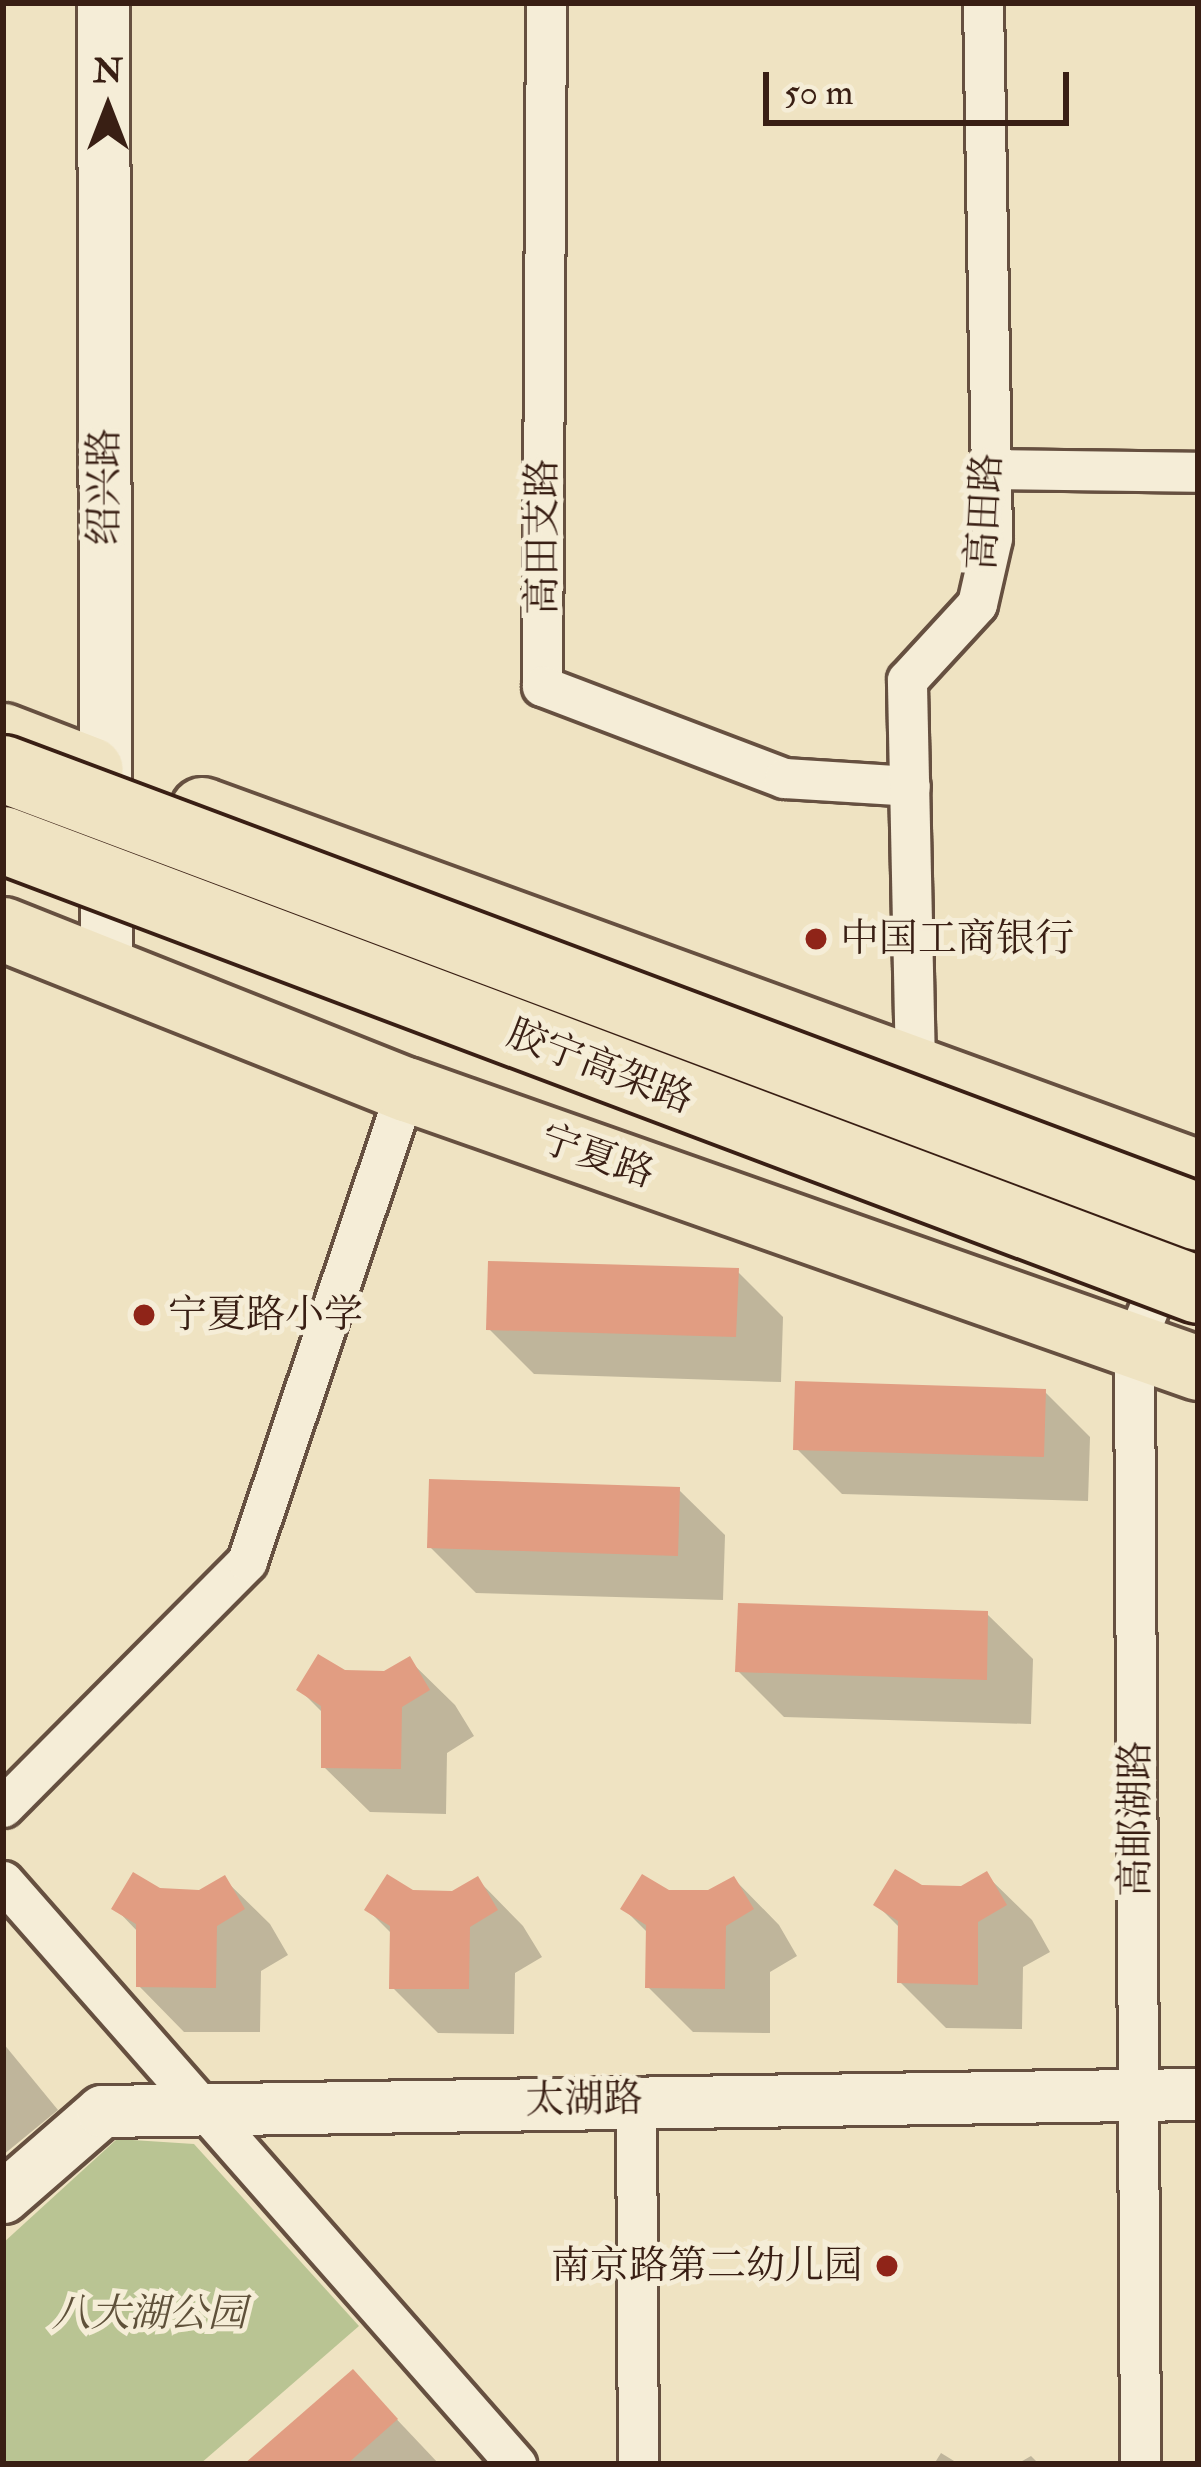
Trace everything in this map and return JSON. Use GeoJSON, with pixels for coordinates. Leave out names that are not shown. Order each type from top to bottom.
{"type":"FeatureCollection","features":[{"type":"Feature","properties":{"kind":"highway","name":"胶宁高架路"},"geometry":{"type":"LineString","coordinates":[[3,770],[1198,1216]]}},
{"type":"Feature","properties":{"kind":"highway","name":"胶宁高架路"},"geometry":{"type":"LineString","coordinates":[[3,840],[1198,1290]]}},
{"type":"Feature","properties":{"kind":"main road"},"geometry":{"type":"LineString","coordinates":[[3,735],[1198,1172]]}},
{"type":"Feature","properties":{"kind":"main road","name":"宁夏路"},"geometry":{"type":"LineString","coordinates":[[3,929],[406,1089],[1198,1368]]}},
{"type":"Feature","properties":{"kind":"street","name":"绍兴路"},"geometry":{"type":"LineString","coordinates":[[103,3],[106,971]]}},
{"type":"Feature","properties":{"kind":"street","name":"高田支路"},"geometry":{"type":"LineString","coordinates":[[545,3],[542,686],[784,778],[910,786]]}},
{"type":"Feature","properties":{"kind":"street","name":"高田路"},"geometry":{"type":"LineString","coordinates":[[914,1066],[908,680],[977,604],[992,538],[983,3]]}},
{"type":"Feature","properties":{"kind":"street"},"geometry":{"type":"LineString","coordinates":[[990,469],[1198,472]]}},
{"type":"Feature","properties":{"kind":"street"},"geometry":{"type":"LineString","coordinates":[[3,1807],[247,1561],[406,1089]]}},
{"type":"Feature","properties":{"kind":"street","name":"高邮湖路"},"geometry":{"type":"LineString","coordinates":[[1140,2464],[1134,1345],[1198,1186]]}},
{"type":"Feature","properties":{"kind":"street"},"geometry":{"type":"LineString","coordinates":[[3,1881],[516,2464]]}},
{"type":"Feature","properties":{"kind":"street","name":"太湖路"},"geometry":{"type":"LineString","coordinates":[[3,2197],[102,2110],[636,2098],[1198,2094]]}},
{"type":"Feature","properties":{"kind":"street"},"geometry":{"type":"LineString","coordinates":[[636,2098],[638,2464]]}},
{"type":"Feature","properties":{"kind":"green space","name":"八大湖公园"},"geometry":{"type":"Polygon","coordinates":[[[117,2139],[194,2144],[359,2326],[200,2464],[3,2464],[3,2243],[117,2139]]]}},
{"type":"Feature","properties":{"kind":"building"},"geometry":{"type":"Polygon","coordinates":[[[488,1261],[739,1268],[736,1337],[486,1330],[488,1261]]]}},
{"type":"Feature","properties":{"kind":"building"},"geometry":{"type":"Polygon","coordinates":[[[795,1381],[1046,1389],[1044,1457],[793,1450],[795,1381]]]}},
{"type":"Feature","properties":{"kind":"building"},"geometry":{"type":"Polygon","coordinates":[[[429,1479],[680,1487],[678,1556],[427,1548],[429,1479]]]}},
{"type":"Feature","properties":{"kind":"building"},"geometry":{"type":"Polygon","coordinates":[[[738,1603],[988,1611],[987,1680],[735,1672],[738,1603]]]}},
{"type":"Feature","properties":{"kind":"building"},"geometry":{"type":"Polygon","coordinates":[[[318,1654],[345,1670],[384,1671],[410,1656],[430,1690],[402,1707],[401,1769],[321,1768],[321,1706],[296,1690],[318,1654]]]}},
{"type":"Feature","properties":{"kind":"building"},"geometry":{"type":"Polygon","coordinates":[[[895,1869],[922,1885],[961,1886],[987,1871],[1007,1905],[978,1922],[978,1985],[897,1983],[898,1921],[873,1905],[895,1869]]]}},
{"type":"Feature","properties":{"kind":"building"},"geometry":{"type":"Polygon","coordinates":[[[133,1872],[160,1888],[199,1890],[225,1875],[245,1909],[217,1926],[216,1988],[136,1987],[136,1924],[111,1909],[133,1872]]]}},
{"type":"Feature","properties":{"kind":"building"},"geometry":{"type":"Polygon","coordinates":[[[387,1874],[413,1890],[452,1891],[478,1876],[498,1910],[470,1927],[469,1989],[389,1989],[390,1926],[364,1910],[387,1874]]]}},
{"type":"Feature","properties":{"kind":"building"},"geometry":{"type":"Polygon","coordinates":[[[642,1874],[669,1890],[708,1890],[734,1876],[754,1909],[726,1926],[725,1989],[645,1988],[646,1925],[620,1909],[642,1874]]]}},
{"type":"Feature","properties":{"kind":"building"},"geometry":{"type":"Polygon","coordinates":[[[353,2369],[398,2419],[347,2464],[244,2464],[353,2369]]]}},
{"type":"Feature","properties":{"kind":"place","name":"中国工商银行"},"geometry":{"type":"Point","coordinates":[816,939]}},
{"type":"Feature","properties":{"kind":"place","name":"宁夏路小学"},"geometry":{"type":"Point","coordinates":[144,1315]}},
{"type":"Feature","properties":{"kind":"place","name":"南京路第二幼儿园"},"geometry":{"type":"Point","coordinates":[887,2266]}}]}
